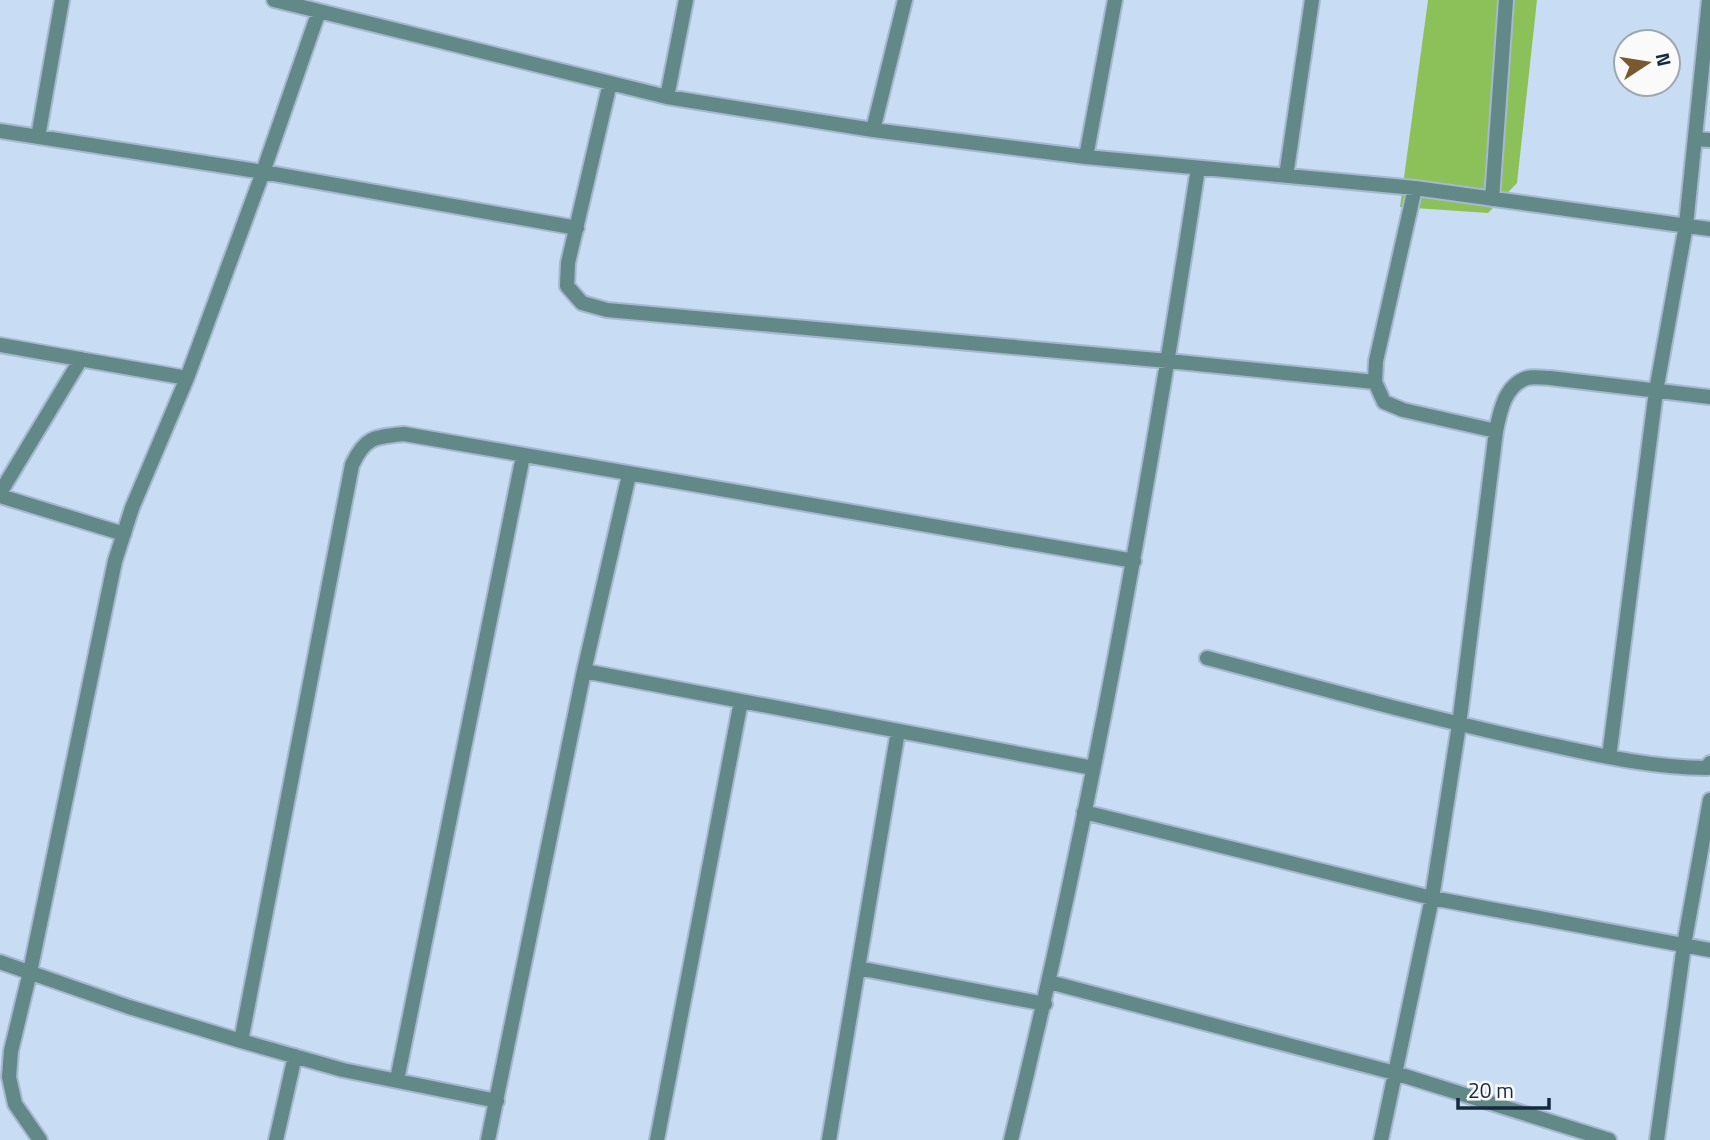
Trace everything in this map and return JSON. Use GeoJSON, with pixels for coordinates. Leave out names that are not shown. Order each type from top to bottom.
{"type":"FeatureCollection","features":[{"type":"Feature","properties":{"kind":"street"},"geometry":{"type":"LineString","coordinates":[[38,137],[62,0]]}},
{"type":"Feature","properties":{"kind":"street"},"geometry":{"type":"LineString","coordinates":[[274,0],[298,3],[318,11],[667,97],[873,130],[1086,157],[1416,188],[1710,229]]}},
{"type":"Feature","properties":{"kind":"street"},"geometry":{"type":"LineString","coordinates":[[667,97],[685,0]]}},
{"type":"Feature","properties":{"kind":"street"},"geometry":{"type":"LineString","coordinates":[[873,130],[905,0]]}},
{"type":"Feature","properties":{"kind":"street"},"geometry":{"type":"LineString","coordinates":[[1086,157],[1115,0]]}},
{"type":"Feature","properties":{"kind":"street"},"geometry":{"type":"LineString","coordinates":[[1286,176],[1312,0]]}},
{"type":"Feature","properties":{"kind":"street"},"geometry":{"type":"LineString","coordinates":[[1492,199],[1506,0]]}},
{"type":"Feature","properties":{"kind":"street"},"geometry":{"type":"LineString","coordinates":[[1609,757],[1656,391],[1702,139],[1709,0]]}},
{"type":"Feature","properties":{"kind":"street"},"geometry":{"type":"LineString","coordinates":[[40,1140],[15,1104],[9,1077],[11,1051],[30,972],[102,619],[124,534],[150,461],[187,378],[263,172],[318,11]]}},
{"type":"Feature","properties":{"kind":"street"},"geometry":{"type":"LineString","coordinates":[[610,83],[568,263],[567,286],[582,303],[607,310],[1375,382]]}},
{"type":"Feature","properties":{"kind":"street"},"geometry":{"type":"LineString","coordinates":[[0,131],[263,172],[577,228]]}},
{"type":"Feature","properties":{"kind":"street"},"geometry":{"type":"LineString","coordinates":[[1011,1140],[1045,1004],[1134,561],[1198,168]]}},
{"type":"Feature","properties":{"kind":"street"},"geometry":{"type":"LineString","coordinates":[[1416,188],[1376,361],[1375,382],[1384,402],[1403,410],[1496,431]]}},
{"type":"Feature","properties":{"kind":"street"},"geometry":{"type":"LineString","coordinates":[[0,345],[187,378]]}},
{"type":"Feature","properties":{"kind":"street"},"geometry":{"type":"LineString","coordinates":[[80,359],[0,495],[124,534]]}},
{"type":"Feature","properties":{"kind":"street"},"geometry":{"type":"LineString","coordinates":[[1381,1140],[1432,898],[1459,725],[1501,407],[1509,391],[1527,379],[1550,378],[1710,397]]}},
{"type":"Feature","properties":{"kind":"street"},"geometry":{"type":"LineString","coordinates":[[241,1041],[352,465],[360,447],[378,436],[404,434],[1134,561]]}},
{"type":"Feature","properties":{"kind":"street"},"geometry":{"type":"LineString","coordinates":[[397,1080],[523,456]]}},
{"type":"Feature","properties":{"kind":"street"},"geometry":{"type":"LineString","coordinates":[[488,1140],[584,671],[629,475]]}},
{"type":"Feature","properties":{"kind":"street"},"geometry":{"type":"LineString","coordinates":[[1207,658],[1459,725],[1609,757],[1681,768],[1707,768],[1710,763]]}},
{"type":"Feature","properties":{"kind":"street"},"geometry":{"type":"LineString","coordinates":[[584,671],[1093,768]]}},
{"type":"Feature","properties":{"kind":"street"},"geometry":{"type":"LineString","coordinates":[[657,1140],[741,701]]}},
{"type":"Feature","properties":{"kind":"street"},"geometry":{"type":"LineString","coordinates":[[830,1140],[898,731]]}},
{"type":"Feature","properties":{"kind":"street"},"geometry":{"type":"LineString","coordinates":[[1657,1140],[1685,946],[1710,800]]}},
{"type":"Feature","properties":{"kind":"street"},"geometry":{"type":"LineString","coordinates":[[1084,812],[1432,898],[1710,950]]}},
{"type":"Feature","properties":{"kind":"street"},"geometry":{"type":"LineString","coordinates":[[0,962],[129,1007],[343,1070],[497,1101]]}},
{"type":"Feature","properties":{"kind":"street"},"geometry":{"type":"LineString","coordinates":[[858,968],[1045,1004]]}},
{"type":"Feature","properties":{"kind":"street"},"geometry":{"type":"LineString","coordinates":[[1049,982],[1395,1073],[1609,1140]]}},
{"type":"Feature","properties":{"kind":"street"},"geometry":{"type":"LineString","coordinates":[[276,1140],[295,1056]]}},
{"type":"Feature","properties":{"kind":"green space"},"geometry":{"type":"Polygon","coordinates":[[[1428,0],[1537,0],[1517,183],[1488,213],[1400,207],[1428,0]]]}}]}
